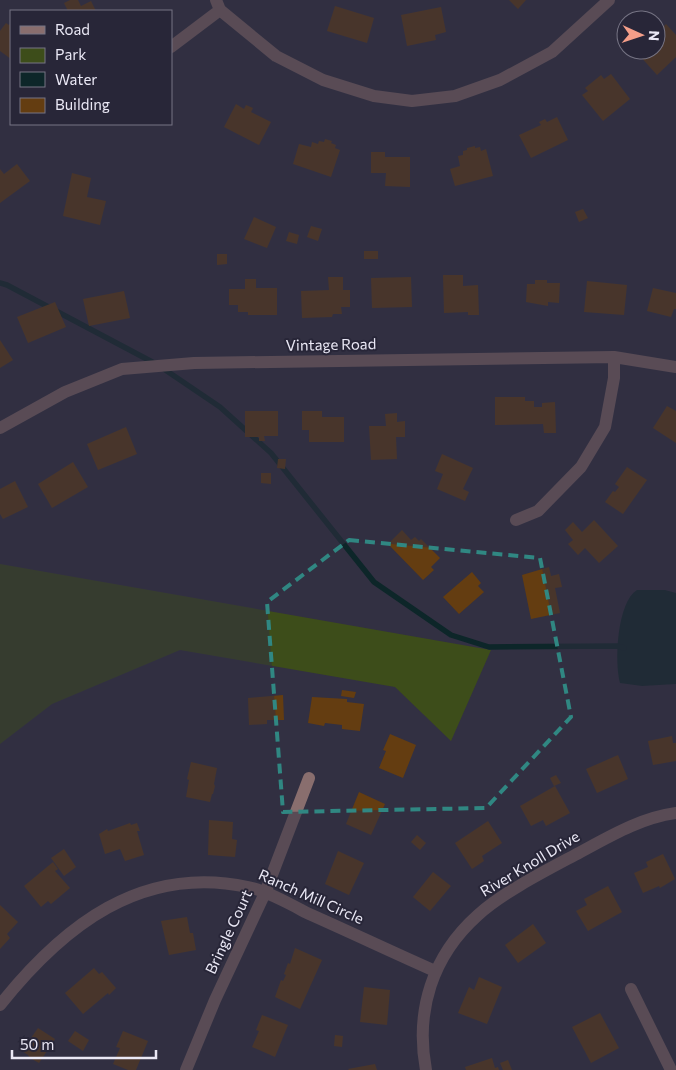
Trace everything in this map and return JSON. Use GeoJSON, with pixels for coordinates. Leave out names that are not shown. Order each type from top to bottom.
{"type":"FeatureCollection","features":[{"type":"Feature","properties":{"kind":"street"},"geometry":{"type":"LineString","coordinates":[[172,46],[218,5],[276,56],[324,80],[374,96],[412,101],[455,96],[500,80],[552,52],[609,0]]}},
{"type":"Feature","properties":{"kind":"street"},"geometry":{"type":"LineString","coordinates":[[516,520],[538,511],[582,467],[605,427],[614,378],[614,357]]}},
{"type":"Feature","properties":{"kind":"street","name":"Vintage Road"},"geometry":{"type":"LineString","coordinates":[[0,428],[64,392],[122,369],[203,363],[614,357],[676,367]]}},
{"type":"Feature","properties":{"kind":"street","name":"Bringle Court"},"geometry":{"type":"LineString","coordinates":[[186,1070],[215,1000],[264,893],[309,778]]}},
{"type":"Feature","properties":{"kind":"street","name":"River Knoll Drive"},"geometry":{"type":"LineString","coordinates":[[426,1070],[422,1030],[426,1003],[435,971],[452,942],[465,927],[498,899],[568,859],[624,829],[676,812]]}},
{"type":"Feature","properties":{"kind":"street","name":"Ranch Mill Circle"},"geometry":{"type":"LineString","coordinates":[[0,1005],[52,946],[78,926],[108,906],[133,894],[180,884],[210,882],[250,887],[435,971]]}},
{"type":"Feature","properties":{"kind":"street"},"geometry":{"type":"LineString","coordinates":[[631,989],[671,1070]]}},
{"type":"Feature","properties":{"kind":"highlighted area"},"geometry":{"type":"Polygon","coordinates":[[[349,540],[540,558],[571,717],[486,808],[283,812],[267,602],[349,540]]]}},
{"type":"Feature","properties":{"kind":"green space"},"geometry":{"type":"Polygon","coordinates":[[[0,564],[491,650],[451,741],[395,687],[180,650],[52,704],[0,744],[0,564]]]}},
{"type":"Feature","properties":{"kind":"water"},"geometry":{"type":"Polygon","coordinates":[[[637,590],[665,590],[676,593],[676,684],[642,686],[620,683],[617,648],[621,619],[630,597],[637,590]]]}},
{"type":"Feature","properties":{"kind":"building"},"geometry":{"type":"Polygon","coordinates":[[[70,0],[78,0],[81,6],[91,1],[96,10],[68,10],[64,3],[70,0]]]}},
{"type":"Feature","properties":{"kind":"building"},"geometry":{"type":"Polygon","coordinates":[[[509,0],[526,0],[518,9],[509,0]]]}},
{"type":"Feature","properties":{"kind":"building"},"geometry":{"type":"Polygon","coordinates":[[[335,6],[374,18],[367,43],[327,31],[335,6]]]}},
{"type":"Feature","properties":{"kind":"building"},"geometry":{"type":"Polygon","coordinates":[[[441,7],[446,32],[435,35],[436,40],[407,46],[401,15],[441,7]]]}},
{"type":"Feature","properties":{"kind":"building"},"geometry":{"type":"Polygon","coordinates":[[[6,23],[10,24],[10,58],[0,51],[0,31],[6,23]]]}},
{"type":"Feature","properties":{"kind":"building"},"geometry":{"type":"Polygon","coordinates":[[[666,24],[676,35],[676,57],[657,75],[644,60],[666,60],[666,24]]]}},
{"type":"Feature","properties":{"kind":"building"},"geometry":{"type":"Polygon","coordinates":[[[611,74],[630,99],[603,121],[582,95],[588,91],[585,88],[601,75],[604,79],[611,74]]]}},
{"type":"Feature","properties":{"kind":"building"},"geometry":{"type":"Polygon","coordinates":[[[236,104],[244,109],[246,105],[253,108],[251,112],[271,122],[259,145],[224,127],[236,104]]]}},
{"type":"Feature","properties":{"kind":"building"},"geometry":{"type":"Polygon","coordinates":[[[557,117],[568,140],[531,158],[519,135],[541,125],[539,122],[545,119],[547,122],[557,117]]]}},
{"type":"Feature","properties":{"kind":"building"},"geometry":{"type":"Polygon","coordinates":[[[325,139],[332,141],[331,143],[336,145],[335,148],[340,150],[331,177],[293,164],[299,144],[311,147],[312,142],[318,144],[319,141],[324,142],[325,139]]]}},
{"type":"Feature","properties":{"kind":"building"},"geometry":{"type":"Polygon","coordinates":[[[475,146],[475,148],[480,147],[481,151],[486,149],[493,176],[455,186],[450,169],[460,166],[458,156],[463,155],[463,151],[467,150],[467,148],[475,146]]]}},
{"type":"Feature","properties":{"kind":"building"},"geometry":{"type":"Polygon","coordinates":[[[371,152],[385,152],[385,157],[410,157],[410,187],[385,186],[386,173],[371,173],[371,152]]]}},
{"type":"Feature","properties":{"kind":"building"},"geometry":{"type":"Polygon","coordinates":[[[17,164],[30,181],[0,203],[0,169],[4,174],[17,164]]]}},
{"type":"Feature","properties":{"kind":"building"},"geometry":{"type":"Polygon","coordinates":[[[72,173],[91,178],[87,197],[106,201],[100,225],[63,216],[72,173]]]}},
{"type":"Feature","properties":{"kind":"building"},"geometry":{"type":"Polygon","coordinates":[[[583,209],[588,218],[579,222],[575,212],[583,209]]]}},
{"type":"Feature","properties":{"kind":"building"},"geometry":{"type":"Polygon","coordinates":[[[254,217],[276,227],[267,248],[244,239],[254,217]]]}},
{"type":"Feature","properties":{"kind":"building"},"geometry":{"type":"Polygon","coordinates":[[[311,226],[322,229],[318,241],[307,237],[311,226]]]}},
{"type":"Feature","properties":{"kind":"building"},"geometry":{"type":"Polygon","coordinates":[[[289,232],[299,235],[297,244],[286,241],[289,232]]]}},
{"type":"Feature","properties":{"kind":"building"},"geometry":{"type":"Polygon","coordinates":[[[364,251],[378,251],[378,259],[364,259],[364,251]]]}},
{"type":"Feature","properties":{"kind":"building"},"geometry":{"type":"Polygon","coordinates":[[[217,254],[227,254],[227,264],[217,265],[217,254]]]}},
{"type":"Feature","properties":{"kind":"building"},"geometry":{"type":"Polygon","coordinates":[[[443,275],[463,275],[463,286],[478,285],[479,315],[468,315],[468,312],[444,313],[443,275]]]}},
{"type":"Feature","properties":{"kind":"building"},"geometry":{"type":"Polygon","coordinates":[[[328,277],[343,277],[343,290],[350,290],[350,307],[341,307],[342,314],[333,314],[332,317],[302,318],[301,291],[329,290],[328,277]]]}},
{"type":"Feature","properties":{"kind":"building"},"geometry":{"type":"Polygon","coordinates":[[[411,277],[412,307],[372,308],[371,278],[411,277]]]}},
{"type":"Feature","properties":{"kind":"building"},"geometry":{"type":"Polygon","coordinates":[[[245,279],[256,279],[256,288],[277,288],[277,315],[248,315],[248,312],[238,312],[238,305],[229,305],[229,289],[245,289],[245,279]]]}},
{"type":"Feature","properties":{"kind":"building"},"geometry":{"type":"Polygon","coordinates":[[[535,280],[547,280],[547,283],[560,283],[559,303],[548,302],[548,306],[526,302],[527,284],[535,284],[535,280]]]}},
{"type":"Feature","properties":{"kind":"building"},"geometry":{"type":"Polygon","coordinates":[[[587,281],[627,285],[624,315],[584,312],[587,281]]]}},
{"type":"Feature","properties":{"kind":"building"},"geometry":{"type":"Polygon","coordinates":[[[653,288],[676,293],[676,309],[674,309],[671,317],[647,311],[653,288]]]}},
{"type":"Feature","properties":{"kind":"building"},"geometry":{"type":"Polygon","coordinates":[[[124,291],[130,318],[89,326],[83,299],[124,291]]]}},
{"type":"Feature","properties":{"kind":"building"},"geometry":{"type":"Polygon","coordinates":[[[55,302],[66,327],[28,343],[17,317],[55,302]]]}},
{"type":"Feature","properties":{"kind":"building"},"geometry":{"type":"Polygon","coordinates":[[[0,340],[13,360],[0,368],[0,340]]]}},
{"type":"Feature","properties":{"kind":"building"},"geometry":{"type":"Polygon","coordinates":[[[495,397],[525,397],[525,401],[534,401],[534,407],[542,407],[542,403],[555,402],[556,433],[544,433],[543,424],[495,425],[495,397]]]}},
{"type":"Feature","properties":{"kind":"building"},"geometry":{"type":"Polygon","coordinates":[[[667,406],[676,411],[676,443],[653,428],[667,406]]]}},
{"type":"Feature","properties":{"kind":"building"},"geometry":{"type":"Polygon","coordinates":[[[245,411],[278,411],[278,436],[264,436],[265,441],[259,441],[259,437],[245,437],[245,411]]]}},
{"type":"Feature","properties":{"kind":"building"},"geometry":{"type":"Polygon","coordinates":[[[302,411],[322,411],[322,417],[344,417],[344,442],[309,442],[309,430],[302,430],[302,411]]]}},
{"type":"Feature","properties":{"kind":"building"},"geometry":{"type":"Polygon","coordinates":[[[397,413],[397,422],[405,421],[405,437],[396,437],[397,459],[371,460],[369,426],[386,426],[385,414],[397,413]]]}},
{"type":"Feature","properties":{"kind":"building"},"geometry":{"type":"Polygon","coordinates":[[[126,427],[137,454],[98,470],[87,444],[126,427]]]}},
{"type":"Feature","properties":{"kind":"building"},"geometry":{"type":"Polygon","coordinates":[[[442,454],[473,468],[463,489],[469,492],[465,501],[437,489],[443,474],[435,471],[442,454]]]}},
{"type":"Feature","properties":{"kind":"building"},"geometry":{"type":"Polygon","coordinates":[[[278,459],[286,459],[285,469],[277,468],[278,459]]]}},
{"type":"Feature","properties":{"kind":"building"},"geometry":{"type":"Polygon","coordinates":[[[73,462],[88,487],[52,508],[38,484],[73,462]]]}},
{"type":"Feature","properties":{"kind":"building"},"geometry":{"type":"Polygon","coordinates":[[[627,467],[647,480],[623,514],[605,502],[613,491],[615,492],[619,487],[615,484],[627,467]]]}},
{"type":"Feature","properties":{"kind":"building"},"geometry":{"type":"Polygon","coordinates":[[[261,473],[271,473],[271,484],[261,483],[261,473]]]}},
{"type":"Feature","properties":{"kind":"building"},"geometry":{"type":"Polygon","coordinates":[[[15,481],[28,507],[3,519],[0,514],[0,489],[15,481]]]}},
{"type":"Feature","properties":{"kind":"building"},"geometry":{"type":"Polygon","coordinates":[[[594,520],[618,546],[599,563],[585,548],[578,555],[568,544],[573,540],[565,530],[573,522],[582,532],[594,520]]]}},
{"type":"Feature","properties":{"kind":"building"},"geometry":{"type":"Polygon","coordinates":[[[402,530],[411,540],[415,537],[419,541],[421,539],[440,558],[431,567],[434,570],[423,580],[388,544],[402,530]]]}},
{"type":"Feature","properties":{"kind":"building"},"geometry":{"type":"Polygon","coordinates":[[[549,567],[551,576],[559,574],[562,587],[555,588],[560,613],[531,619],[522,575],[549,567]]]}},
{"type":"Feature","properties":{"kind":"building"},"geometry":{"type":"Polygon","coordinates":[[[472,572],[481,583],[478,586],[484,592],[459,614],[443,597],[472,572]]]}},
{"type":"Feature","properties":{"kind":"building"},"geometry":{"type":"Polygon","coordinates":[[[342,690],[356,692],[354,698],[341,696],[342,690]]]}},
{"type":"Feature","properties":{"kind":"building"},"geometry":{"type":"Polygon","coordinates":[[[283,695],[284,720],[267,720],[267,724],[249,725],[248,698],[283,695]]]}},
{"type":"Feature","properties":{"kind":"building"},"geometry":{"type":"Polygon","coordinates":[[[312,697],[347,699],[347,702],[364,704],[360,731],[342,729],[342,725],[325,723],[324,726],[308,723],[312,697]]]}},
{"type":"Feature","properties":{"kind":"building"},"geometry":{"type":"Polygon","coordinates":[[[390,734],[416,745],[403,778],[379,768],[386,751],[383,750],[390,734]]]}},
{"type":"Feature","properties":{"kind":"building"},"geometry":{"type":"Polygon","coordinates":[[[672,736],[673,743],[676,743],[676,761],[653,765],[648,741],[672,736]]]}},
{"type":"Feature","properties":{"kind":"building"},"geometry":{"type":"Polygon","coordinates":[[[618,755],[628,779],[597,793],[586,769],[618,755]]]}},
{"type":"Feature","properties":{"kind":"building"},"geometry":{"type":"Polygon","coordinates":[[[191,762],[217,768],[215,786],[210,802],[186,797],[189,780],[187,779],[191,762]]]}},
{"type":"Feature","properties":{"kind":"building"},"geometry":{"type":"Polygon","coordinates":[[[556,775],[561,783],[554,786],[550,778],[556,775]]]}},
{"type":"Feature","properties":{"kind":"building"},"geometry":{"type":"Polygon","coordinates":[[[555,786],[570,813],[546,826],[543,820],[531,826],[520,806],[555,786]]]}},
{"type":"Feature","properties":{"kind":"building"},"geometry":{"type":"Polygon","coordinates":[[[359,792],[385,804],[371,835],[346,824],[359,792]]]}},
{"type":"Feature","properties":{"kind":"building"},"geometry":{"type":"Polygon","coordinates":[[[209,820],[233,822],[232,839],[237,840],[235,857],[208,855],[209,820]]]}},
{"type":"Feature","properties":{"kind":"building"},"geometry":{"type":"Polygon","coordinates":[[[488,821],[502,843],[482,856],[484,861],[472,869],[455,843],[488,821]]]}},
{"type":"Feature","properties":{"kind":"building"},"geometry":{"type":"Polygon","coordinates":[[[130,823],[131,825],[137,823],[140,831],[137,831],[144,855],[125,861],[120,849],[105,854],[99,834],[107,829],[108,831],[130,823]]]}},
{"type":"Feature","properties":{"kind":"building"},"geometry":{"type":"Polygon","coordinates":[[[417,835],[426,843],[420,850],[411,842],[417,835]]]}},
{"type":"Feature","properties":{"kind":"building"},"geometry":{"type":"Polygon","coordinates":[[[64,849],[76,867],[64,876],[51,858],[64,849]]]}},
{"type":"Feature","properties":{"kind":"building"},"geometry":{"type":"Polygon","coordinates":[[[338,851],[364,863],[349,895],[325,884],[338,851]]]}},
{"type":"Feature","properties":{"kind":"building"},"geometry":{"type":"Polygon","coordinates":[[[663,854],[675,879],[660,888],[659,886],[643,893],[634,873],[648,867],[646,862],[663,854]]]}},
{"type":"Feature","properties":{"kind":"building"},"geometry":{"type":"Polygon","coordinates":[[[53,862],[58,869],[55,871],[70,888],[51,904],[48,901],[41,907],[24,886],[53,862]]]}},
{"type":"Feature","properties":{"kind":"building"},"geometry":{"type":"Polygon","coordinates":[[[433,872],[451,886],[430,911],[413,897],[433,872]]]}},
{"type":"Feature","properties":{"kind":"building"},"geometry":{"type":"Polygon","coordinates":[[[608,886],[622,912],[588,931],[576,911],[587,905],[584,899],[608,886]]]}},
{"type":"Feature","properties":{"kind":"building"},"geometry":{"type":"Polygon","coordinates":[[[0,905],[18,922],[7,934],[10,938],[0,949],[0,905]]]}},
{"type":"Feature","properties":{"kind":"building"},"geometry":{"type":"Polygon","coordinates":[[[187,917],[190,933],[193,933],[196,950],[169,955],[161,921],[187,917]]]}},
{"type":"Feature","properties":{"kind":"building"},"geometry":{"type":"Polygon","coordinates":[[[533,924],[546,943],[518,963],[505,945],[533,924]]]}},
{"type":"Feature","properties":{"kind":"building"},"geometry":{"type":"Polygon","coordinates":[[[295,948],[322,960],[300,1009],[275,997],[281,980],[283,981],[286,975],[284,974],[288,963],[290,964],[295,948]]]}},
{"type":"Feature","properties":{"kind":"building"},"geometry":{"type":"Polygon","coordinates":[[[94,968],[99,974],[102,972],[116,988],[83,1014],[65,993],[94,968]]]}},
{"type":"Feature","properties":{"kind":"building"},"geometry":{"type":"Polygon","coordinates":[[[479,977],[502,987],[487,1024],[458,1013],[469,987],[474,990],[479,977]]]}},
{"type":"Feature","properties":{"kind":"building"},"geometry":{"type":"Polygon","coordinates":[[[364,987],[390,990],[387,1025],[360,1022],[364,987]]]}},
{"type":"Feature","properties":{"kind":"building"},"geometry":{"type":"Polygon","coordinates":[[[600,1013],[619,1048],[591,1063],[572,1027],[600,1013]]]}},
{"type":"Feature","properties":{"kind":"building"},"geometry":{"type":"Polygon","coordinates":[[[262,1015],[288,1025],[275,1057],[252,1047],[259,1031],[256,1030],[262,1015]]]}},
{"type":"Feature","properties":{"kind":"building"},"geometry":{"type":"Polygon","coordinates":[[[38,1028],[55,1039],[39,1063],[22,1051],[38,1028]]]}},
{"type":"Feature","properties":{"kind":"building"},"geometry":{"type":"Polygon","coordinates":[[[75,1031],[89,1040],[83,1051],[68,1041],[75,1031]]]}},
{"type":"Feature","properties":{"kind":"building"},"geometry":{"type":"Polygon","coordinates":[[[123,1031],[148,1041],[136,1070],[128,1070],[113,1064],[120,1048],[116,1047],[123,1031]]]}},
{"type":"Feature","properties":{"kind":"building"},"geometry":{"type":"Polygon","coordinates":[[[335,1035],[343,1036],[342,1047],[334,1046],[335,1035]]]}},
{"type":"Feature","properties":{"kind":"building"},"geometry":{"type":"Polygon","coordinates":[[[492,1058],[495,1068],[498,1067],[499,1070],[466,1070],[465,1067],[492,1058]]]}},
{"type":"Feature","properties":{"kind":"building"},"geometry":{"type":"Polygon","coordinates":[[[508,1060],[512,1070],[503,1070],[500,1063],[508,1060]]]}},
{"type":"Feature","properties":{"kind":"building"},"geometry":{"type":"Polygon","coordinates":[[[375,1064],[377,1070],[348,1069],[375,1064]]]}},
{"type":"Feature","properties":{"kind":"waterway"},"geometry":{"type":"LineString","coordinates":[[0,283],[158,365],[220,407],[271,453],[374,582],[451,635],[489,647],[617,646],[624,648]]}}]}
